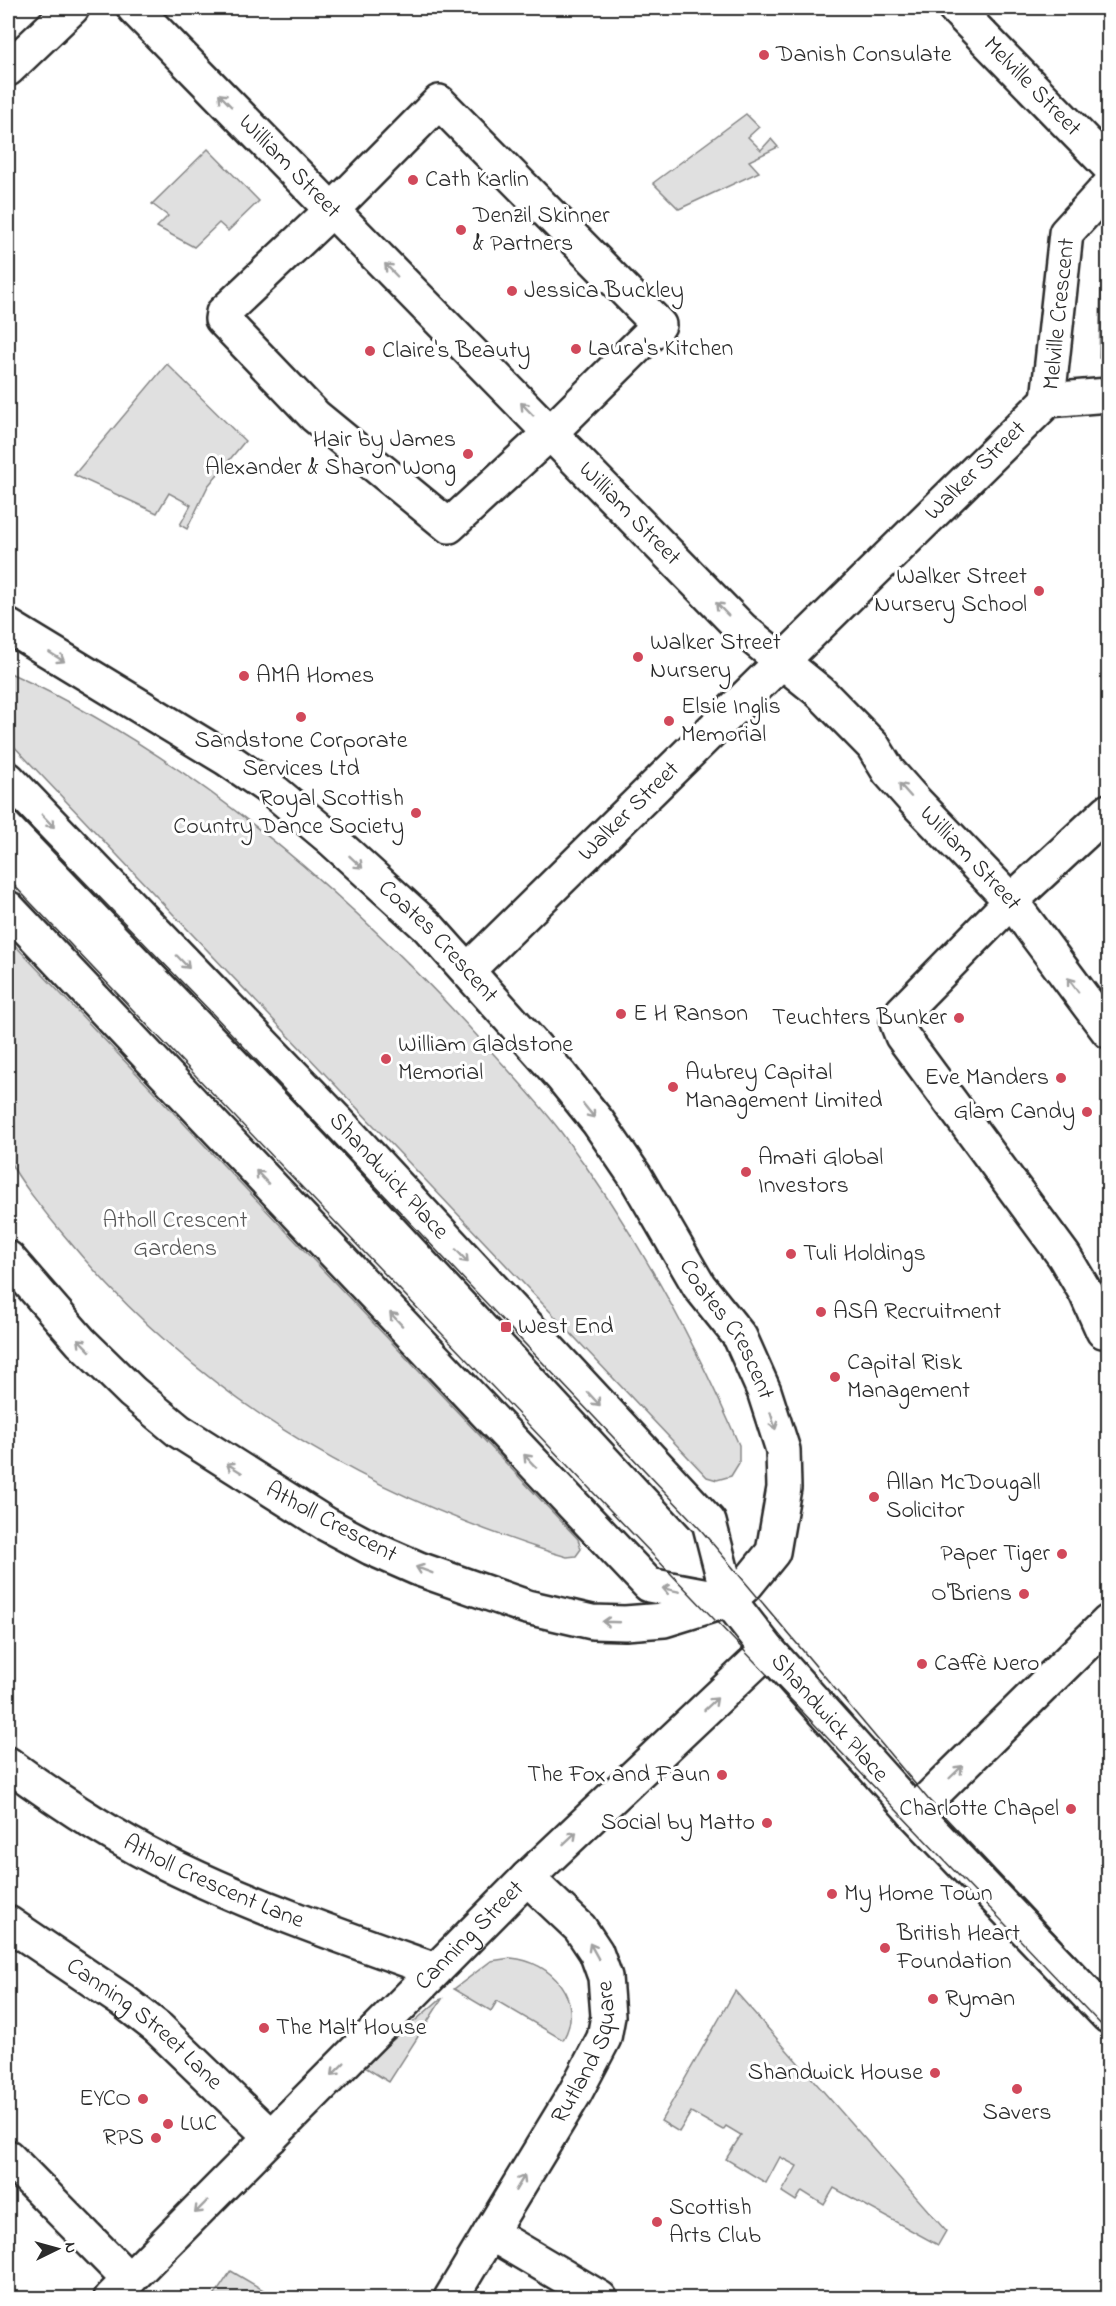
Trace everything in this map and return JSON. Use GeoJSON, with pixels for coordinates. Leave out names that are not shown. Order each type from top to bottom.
{"type":"FeatureCollection","features":[{"type":"Feature","properties":{"kind":"street"},"geometry":{"type":"LineString","coordinates":[[8,69],[72,8]]}},
{"type":"Feature","properties":{"kind":"street","name":"William Street"},"geometry":{"type":"LineString","coordinates":[[134,8],[742,629],[820,692],[873,746],[889,772],[1011,901],[1108,1031]]}},
{"type":"Feature","properties":{"kind":"street","name":"Melville Street"},"geometry":{"type":"LineString","coordinates":[[955,8],[1108,165]]}},
{"type":"Feature","properties":{"kind":"street"},"geometry":{"type":"LineString","coordinates":[[439,102],[659,326],[550,433],[448,526],[308,408],[222,320],[223,313],[332,210],[439,102]]}},
{"type":"Feature","properties":{"kind":"street","name":"Melville Crescent"},"geometry":{"type":"LineString","coordinates":[[1108,187],[1066,233],[1048,400],[1108,395]]}},
{"type":"Feature","properties":{"kind":"street","name":"Walker Street"},"geometry":{"type":"LineString","coordinates":[[468,970],[1048,400]]}},
{"type":"Feature","properties":{"kind":"street","name":"Coates Crescent"},"geometry":{"type":"LineString","coordinates":[[8,626],[227,759],[275,792],[330,838],[429,928],[468,970],[598,1122],[668,1229],[699,1286],[740,1336],[764,1391],[783,1450],[781,1513],[773,1552],[747,1584],[729,1600]]}},
{"type":"Feature","properties":{"kind":"street","name":"Shandwick Place"},"geometry":{"type":"LineString","coordinates":[[8,779],[339,1124],[709,1522],[729,1600],[768,1650],[914,1813],[1108,2016]]}},
{"type":"Feature","properties":{"kind":"street"},"geometry":{"type":"LineString","coordinates":[[1103,1331],[1086,1293],[1064,1256],[902,1036],[897,1023],[902,1012],[1011,901],[1108,811]]}},
{"type":"Feature","properties":{"kind":"street"},"geometry":{"type":"LineString","coordinates":[[8,908],[649,1585],[729,1600]]}},
{"type":"Feature","properties":{"kind":"street","name":"Atholl Crescent"},"geometry":{"type":"LineString","coordinates":[[8,1258],[81,1342],[132,1392],[179,1431],[278,1496],[371,1548],[419,1569],[527,1607],[592,1622],[664,1620],[729,1600]]}},
{"type":"Feature","properties":{"kind":"street"},"geometry":{"type":"LineString","coordinates":[[914,1813],[1108,1622]]}},
{"type":"Feature","properties":{"kind":"street","name":"Canning Street"},"geometry":{"type":"LineString","coordinates":[[8,2157],[120,2289],[527,1878],[768,1650]]}},
{"type":"Feature","properties":{"kind":"street","name":"Atholl Crescent Lane"},"geometry":{"type":"LineString","coordinates":[[8,1764],[93,1822],[176,1868],[262,1907],[435,1971]]}},
{"type":"Feature","properties":{"kind":"street","name":"Rutland Square"},"geometry":{"type":"LineString","coordinates":[[451,2298],[575,2093],[604,2038],[608,2016],[605,1977],[596,1952],[580,1928],[527,1878]]}},
{"type":"Feature","properties":{"kind":"street","name":"Canning Street Lane"},"geometry":{"type":"LineString","coordinates":[[8,1923],[122,2000],[158,2028],[271,2136]]}},
{"type":"Feature","properties":{"kind":"street"},"geometry":{"type":"LineString","coordinates":[[489,2233],[600,2298]]}},
{"type":"Feature","properties":{"kind":"green space"},"geometry":{"type":"Polygon","coordinates":[[[746,114],[759,127],[748,137],[761,150],[771,139],[778,147],[749,161],[759,172],[679,209],[653,183],[746,114]]]}},
{"type":"Feature","properties":{"kind":"green space"},"geometry":{"type":"Polygon","coordinates":[[[208,149],[259,201],[228,231],[219,223],[194,247],[157,227],[168,216],[152,204],[208,149]]]}},
{"type":"Feature","properties":{"kind":"green space"},"geometry":{"type":"Polygon","coordinates":[[[1101,286],[1108,294],[1108,357],[1099,358],[1101,286]]]}},
{"type":"Feature","properties":{"kind":"green space"},"geometry":{"type":"Polygon","coordinates":[[[167,364],[245,441],[208,486],[187,529],[180,525],[191,505],[169,493],[157,513],[74,475],[167,364]]]}},
{"type":"Feature","properties":{"kind":"green space"},"geometry":{"type":"Polygon","coordinates":[[[8,672],[74,706],[139,744],[201,786],[261,831],[375,930],[428,983],[521,1084],[561,1132],[613,1206],[681,1323],[739,1445],[739,1463],[731,1476],[717,1480],[707,1477],[8,740],[8,672]]]}},
{"type":"Feature","properties":{"kind":"green space","name":"Atholl Crescent Gardens"},"geometry":{"type":"Polygon","coordinates":[[[8,938],[578,1539],[581,1549],[576,1556],[567,1557],[550,1552],[479,1527],[411,1499],[345,1466],[283,1429],[223,1388],[167,1342],[113,1291],[41,1207],[16,1173],[8,1156],[6,1133],[8,938]]]}},
{"type":"Feature","properties":{"kind":"green space"},"geometry":{"type":"Polygon","coordinates":[[[511,1958],[539,1966],[561,1985],[570,2011],[569,2025],[563,2040],[497,2001],[491,2011],[454,1989],[491,1961],[511,1958]]]}},
{"type":"Feature","properties":{"kind":"green space"},"geometry":{"type":"Polygon","coordinates":[[[735,1991],[946,2231],[938,2245],[834,2188],[824,2205],[802,2191],[796,2201],[782,2192],[797,2166],[780,2157],[766,2183],[726,2159],[741,2135],[726,2126],[723,2130],[691,2112],[679,2132],[661,2121],[735,1991]]]}},
{"type":"Feature","properties":{"kind":"green space"},"geometry":{"type":"Polygon","coordinates":[[[442,1999],[389,2082],[363,2066],[439,2000],[442,1999]]]}},
{"type":"Feature","properties":{"kind":"green space"},"geometry":{"type":"Polygon","coordinates":[[[231,2271],[265,2291],[261,2298],[213,2298],[231,2271]]]}},
{"type":"Feature","properties":{"kind":"tram line"},"geometry":{"type":"LineString","coordinates":[[8,803],[211,1012],[701,1530],[928,1799],[1108,1990]]}},
{"type":"Feature","properties":{"kind":"tram line"},"geometry":{"type":"LineString","coordinates":[[8,879],[1108,2032]]}},
{"type":"Feature","properties":{"kind":"place","name":"Danish Consulate"},"geometry":{"type":"Point","coordinates":[764,55]}},
{"type":"Feature","properties":{"kind":"place","name":"Cath Karlin"},"geometry":{"type":"Point","coordinates":[413,180]}},
{"type":"Feature","properties":{"kind":"place","name":"Denzil Skinner & Partners"},"geometry":{"type":"Point","coordinates":[461,230]}},
{"type":"Feature","properties":{"kind":"place","name":"Jessica Buckley"},"geometry":{"type":"Point","coordinates":[512,291]}},
{"type":"Feature","properties":{"kind":"place","name":"Laura's Kitchen"},"geometry":{"type":"Point","coordinates":[576,349]}},
{"type":"Feature","properties":{"kind":"place","name":"Claire's Beauty"},"geometry":{"type":"Point","coordinates":[370,351]}},
{"type":"Feature","properties":{"kind":"place","name":"Hair by James Alexander & Sharon Wong"},"geometry":{"type":"Point","coordinates":[468,454]}},
{"type":"Feature","properties":{"kind":"place","name":"Walker Street Nursery School"},"geometry":{"type":"Point","coordinates":[1039,591]}},
{"type":"Feature","properties":{"kind":"place","name":"Walker Street Nursery"},"geometry":{"type":"Point","coordinates":[638,657]}},
{"type":"Feature","properties":{"kind":"place","name":"AMA Homes"},"geometry":{"type":"Point","coordinates":[244,676]}},
{"type":"Feature","properties":{"kind":"place","name":"Sandstone Corporate Services Ltd"},"geometry":{"type":"Point","coordinates":[301,717]}},
{"type":"Feature","properties":{"kind":"place","name":"Elsie Inglis Memorial"},"geometry":{"type":"Point","coordinates":[669,721]}},
{"type":"Feature","properties":{"kind":"place","name":"Royal Scottish Country Dance Society"},"geometry":{"type":"Point","coordinates":[416,813]}},
{"type":"Feature","properties":{"kind":"place","name":"E H Ranson"},"geometry":{"type":"Point","coordinates":[621,1014]}},
{"type":"Feature","properties":{"kind":"place","name":"Teuchters Bunker"},"geometry":{"type":"Point","coordinates":[959,1018]}},
{"type":"Feature","properties":{"kind":"place","name":"William Gladstone Memorial"},"geometry":{"type":"Point","coordinates":[386,1059]}},
{"type":"Feature","properties":{"kind":"place","name":"Eve Manders"},"geometry":{"type":"Point","coordinates":[1061,1078]}},
{"type":"Feature","properties":{"kind":"place","name":"Aubrey Capital Management Limited"},"geometry":{"type":"Point","coordinates":[673,1087]}},
{"type":"Feature","properties":{"kind":"place","name":"Glam Candy"},"geometry":{"type":"Point","coordinates":[1087,1112]}},
{"type":"Feature","properties":{"kind":"place","name":"Amati Global Investors"},"geometry":{"type":"Point","coordinates":[746,1172]}},
{"type":"Feature","properties":{"kind":"place","name":"Tuli Holdings"},"geometry":{"type":"Point","coordinates":[791,1254]}},
{"type":"Feature","properties":{"kind":"place","name":"ASA Recruitment"},"geometry":{"type":"Point","coordinates":[821,1312]}},
{"type":"Feature","properties":{"kind":"place","name":"West End"},"geometry":{"type":"Point","coordinates":[506,1327]}},
{"type":"Feature","properties":{"kind":"place","name":"Capital Risk Management"},"geometry":{"type":"Point","coordinates":[835,1377]}},
{"type":"Feature","properties":{"kind":"place","name":"Allan McDougall Solicitor"},"geometry":{"type":"Point","coordinates":[874,1497]}},
{"type":"Feature","properties":{"kind":"place","name":"Paper Tiger"},"geometry":{"type":"Point","coordinates":[1062,1554]}},
{"type":"Feature","properties":{"kind":"place","name":"O'Briens"},"geometry":{"type":"Point","coordinates":[1024,1594]}},
{"type":"Feature","properties":{"kind":"place","name":"Caffè Nero"},"geometry":{"type":"Point","coordinates":[922,1664]}},
{"type":"Feature","properties":{"kind":"place","name":"The Fox and Faun"},"geometry":{"type":"Point","coordinates":[722,1775]}},
{"type":"Feature","properties":{"kind":"place","name":"Charlotte Chapel"},"geometry":{"type":"Point","coordinates":[1071,1809]}},
{"type":"Feature","properties":{"kind":"place","name":"Social by Matto"},"geometry":{"type":"Point","coordinates":[767,1823]}},
{"type":"Feature","properties":{"kind":"place","name":"My Home Town"},"geometry":{"type":"Point","coordinates":[832,1894]}},
{"type":"Feature","properties":{"kind":"place","name":"British Heart Foundation"},"geometry":{"type":"Point","coordinates":[885,1948]}},
{"type":"Feature","properties":{"kind":"place","name":"Ryman"},"geometry":{"type":"Point","coordinates":[933,1999]}},
{"type":"Feature","properties":{"kind":"place","name":"The Malt House"},"geometry":{"type":"Point","coordinates":[264,2028]}},
{"type":"Feature","properties":{"kind":"place","name":"Shandwick House"},"geometry":{"type":"Point","coordinates":[935,2073]}},
{"type":"Feature","properties":{"kind":"place","name":"Savers"},"geometry":{"type":"Point","coordinates":[1017,2089]}},
{"type":"Feature","properties":{"kind":"place","name":"EYCO"},"geometry":{"type":"Point","coordinates":[143,2099]}},
{"type":"Feature","properties":{"kind":"place","name":"LUC"},"geometry":{"type":"Point","coordinates":[168,2124]}},
{"type":"Feature","properties":{"kind":"place","name":"RPS"},"geometry":{"type":"Point","coordinates":[156,2138]}},
{"type":"Feature","properties":{"kind":"place","name":"Scottish Arts Club"},"geometry":{"type":"Point","coordinates":[657,2222]}}]}
